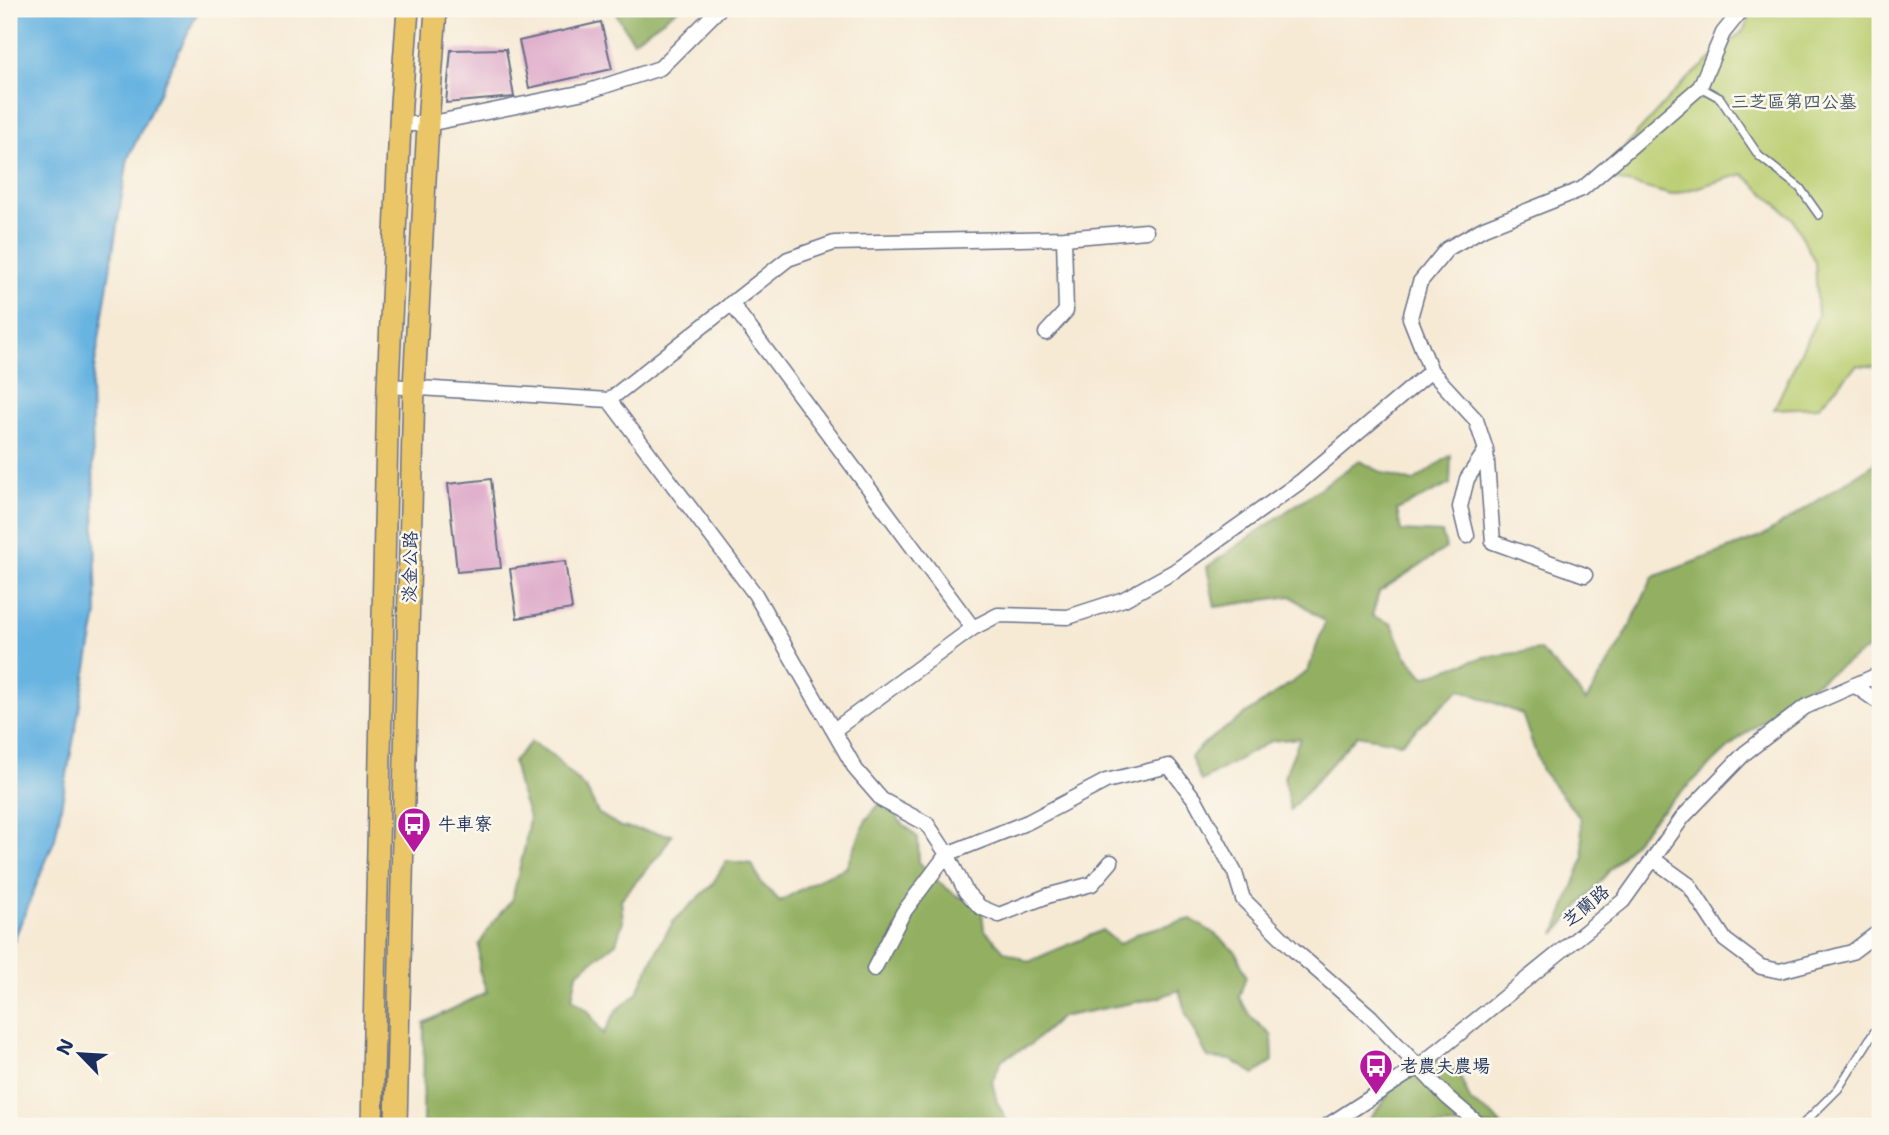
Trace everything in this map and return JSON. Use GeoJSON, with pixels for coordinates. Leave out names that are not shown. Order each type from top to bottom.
{"type":"FeatureCollection","features":[{"type":"Feature","properties":{"kind":"main road","name":"淡金公路"},"geometry":{"type":"LineString","coordinates":[[372,1126],[388,386],[408,9]]}},
{"type":"Feature","properties":{"kind":"main road","name":"淡金公路"},"geometry":{"type":"LineString","coordinates":[[396,1126],[414,387],[436,9]]}},
{"type":"Feature","properties":{"kind":"street"},"geometry":{"type":"LineString","coordinates":[[400,124],[428,124],[589,91],[660,68],[719,9]]}},
{"type":"Feature","properties":{"kind":"street"},"geometry":{"type":"LineString","coordinates":[[1585,575],[1493,542],[1486,450],[1476,420],[1431,371],[1410,318],[1420,282],[1447,249],[1484,228],[1582,189],[1700,87],[1723,33],[1741,10]]}},
{"type":"Feature","properties":{"kind":"street"},"geometry":{"type":"LineString","coordinates":[[388,386],[608,400],[788,259],[834,243],[1065,238],[1146,232]]}},
{"type":"Feature","properties":{"kind":"street"},"geometry":{"type":"LineString","coordinates":[[1046,333],[1066,311],[1065,238]]}},
{"type":"Feature","properties":{"kind":"street"},"geometry":{"type":"LineString","coordinates":[[731,303],[973,628]]}},
{"type":"Feature","properties":{"kind":"street"},"geometry":{"type":"LineString","coordinates":[[834,730],[973,628],[998,615],[1068,617],[1124,599],[1175,570],[1300,482],[1431,371]]}},
{"type":"Feature","properties":{"kind":"street"},"geometry":{"type":"LineString","coordinates":[[608,400],[755,594],[856,770],[882,800],[927,824],[966,892],[980,907],[999,915],[1050,895],[1092,884],[1111,862]]}},
{"type":"Feature","properties":{"kind":"street"},"geometry":{"type":"LineString","coordinates":[[1467,536],[1460,507],[1467,479],[1486,450]]}},
{"type":"Feature","properties":{"kind":"street","name":"芝蘭路"},"geometry":{"type":"LineString","coordinates":[[1327,1126],[1418,1067],[1623,901],[1683,817],[1745,754],[1805,707],[1880,674]]}},
{"type":"Feature","properties":{"kind":"street"},"geometry":{"type":"LineString","coordinates":[[1854,685],[1880,703]]}},
{"type":"Feature","properties":{"kind":"street"},"geometry":{"type":"LineString","coordinates":[[874,969],[903,913],[947,855],[1028,822],[1106,781],[1169,766],[1196,800],[1235,873],[1243,899],[1294,950],[1371,1017],[1447,1097],[1481,1126]]}},
{"type":"Feature","properties":{"kind":"street"},"geometry":{"type":"LineString","coordinates":[[1653,859],[1689,885],[1725,940],[1761,967],[1780,971],[1852,952],[1880,930]]}},
{"type":"Feature","properties":{"kind":"lane"},"geometry":{"type":"LineString","coordinates":[[1700,87],[1720,98],[1759,156],[1800,188],[1819,215]]}},
{"type":"Feature","properties":{"kind":"lane"},"geometry":{"type":"LineString","coordinates":[[1801,1126],[1838,1089],[1880,1023]]}},
{"type":"Feature","properties":{"kind":"green space"},"geometry":{"type":"Polygon","coordinates":[[[613,9],[678,9],[633,41],[613,9]]]}},
{"type":"Feature","properties":{"kind":"green space","name":"三芝區第四公墓"},"geometry":{"type":"Polygon","coordinates":[[[1754,9],[1880,9],[1880,367],[1857,365],[1818,407],[1774,409],[1818,316],[1815,262],[1793,219],[1743,174],[1671,195],[1599,175],[1682,84],[1743,31],[1754,9]]]}},
{"type":"Feature","properties":{"kind":"green space"},"geometry":{"type":"Polygon","coordinates":[[[1880,440],[1880,641],[1824,677],[1737,740],[1658,814],[1555,934],[1584,857],[1580,818],[1542,771],[1522,714],[1460,689],[1401,743],[1357,735],[1290,810],[1284,777],[1300,738],[1271,741],[1201,781],[1191,757],[1203,744],[1308,671],[1325,622],[1291,596],[1215,607],[1207,567],[1359,461],[1383,473],[1413,482],[1451,455],[1450,484],[1397,510],[1401,531],[1442,533],[1446,548],[1379,592],[1372,616],[1392,624],[1405,654],[1424,677],[1484,657],[1540,650],[1586,701],[1628,630],[1653,577],[1763,536],[1874,464],[1880,440]]]}},
{"type":"Feature","properties":{"kind":"green space"},"geometry":{"type":"Polygon","coordinates":[[[531,742],[552,755],[587,790],[598,813],[621,827],[672,835],[660,854],[621,899],[623,921],[616,943],[577,973],[572,998],[589,1012],[603,1034],[617,1010],[636,995],[674,921],[712,885],[726,861],[752,864],[761,883],[780,901],[825,876],[846,868],[866,820],[886,796],[899,820],[918,838],[919,862],[957,896],[981,904],[984,929],[1004,951],[1029,962],[1102,930],[1119,944],[1140,932],[1191,919],[1215,934],[1236,952],[1246,976],[1239,997],[1251,1017],[1272,1036],[1273,1061],[1255,1074],[1231,1060],[1208,1058],[1186,1014],[1179,990],[1157,998],[1061,1017],[1030,1045],[1002,1059],[992,1081],[997,1102],[1008,1123],[1019,1126],[423,1126],[424,1023],[487,992],[479,970],[479,945],[493,922],[512,900],[529,817],[513,761],[531,742]]]}},
{"type":"Feature","properties":{"kind":"green space"},"geometry":{"type":"Polygon","coordinates":[[[1421,1060],[1448,1061],[1461,1079],[1471,1102],[1492,1115],[1502,1126],[1364,1126],[1384,1101],[1397,1073],[1421,1060]]]}},
{"type":"Feature","properties":{"kind":"water"},"geometry":{"type":"Polygon","coordinates":[[[9,9],[199,9],[128,158],[91,389],[97,614],[55,839],[9,952],[9,9]]]}},
{"type":"Feature","properties":{"kind":"building"},"geometry":{"type":"Polygon","coordinates":[[[601,22],[612,69],[529,88],[519,41],[601,22]]]}},
{"type":"Feature","properties":{"kind":"building"},"geometry":{"type":"Polygon","coordinates":[[[506,49],[514,97],[446,103],[451,50],[506,49]]]}},
{"type":"Feature","properties":{"kind":"building"},"geometry":{"type":"Polygon","coordinates":[[[491,479],[501,568],[457,572],[448,484],[491,479]]]}},
{"type":"Feature","properties":{"kind":"building"},"geometry":{"type":"Polygon","coordinates":[[[565,561],[572,609],[517,618],[510,569],[565,561]]]}},
{"type":"Feature","properties":{"kind":"waterway"},"geometry":{"type":"LineString","coordinates":[[1817,1126],[1830,1119],[1853,1126]]}},
{"type":"Feature","properties":{"kind":"place","name":"牛車寮"},"geometry":{"type":"Point","coordinates":[414,854]}},
{"type":"Feature","properties":{"kind":"place","name":"老農夫農場"},"geometry":{"type":"Point","coordinates":[1376,1096]}}]}
